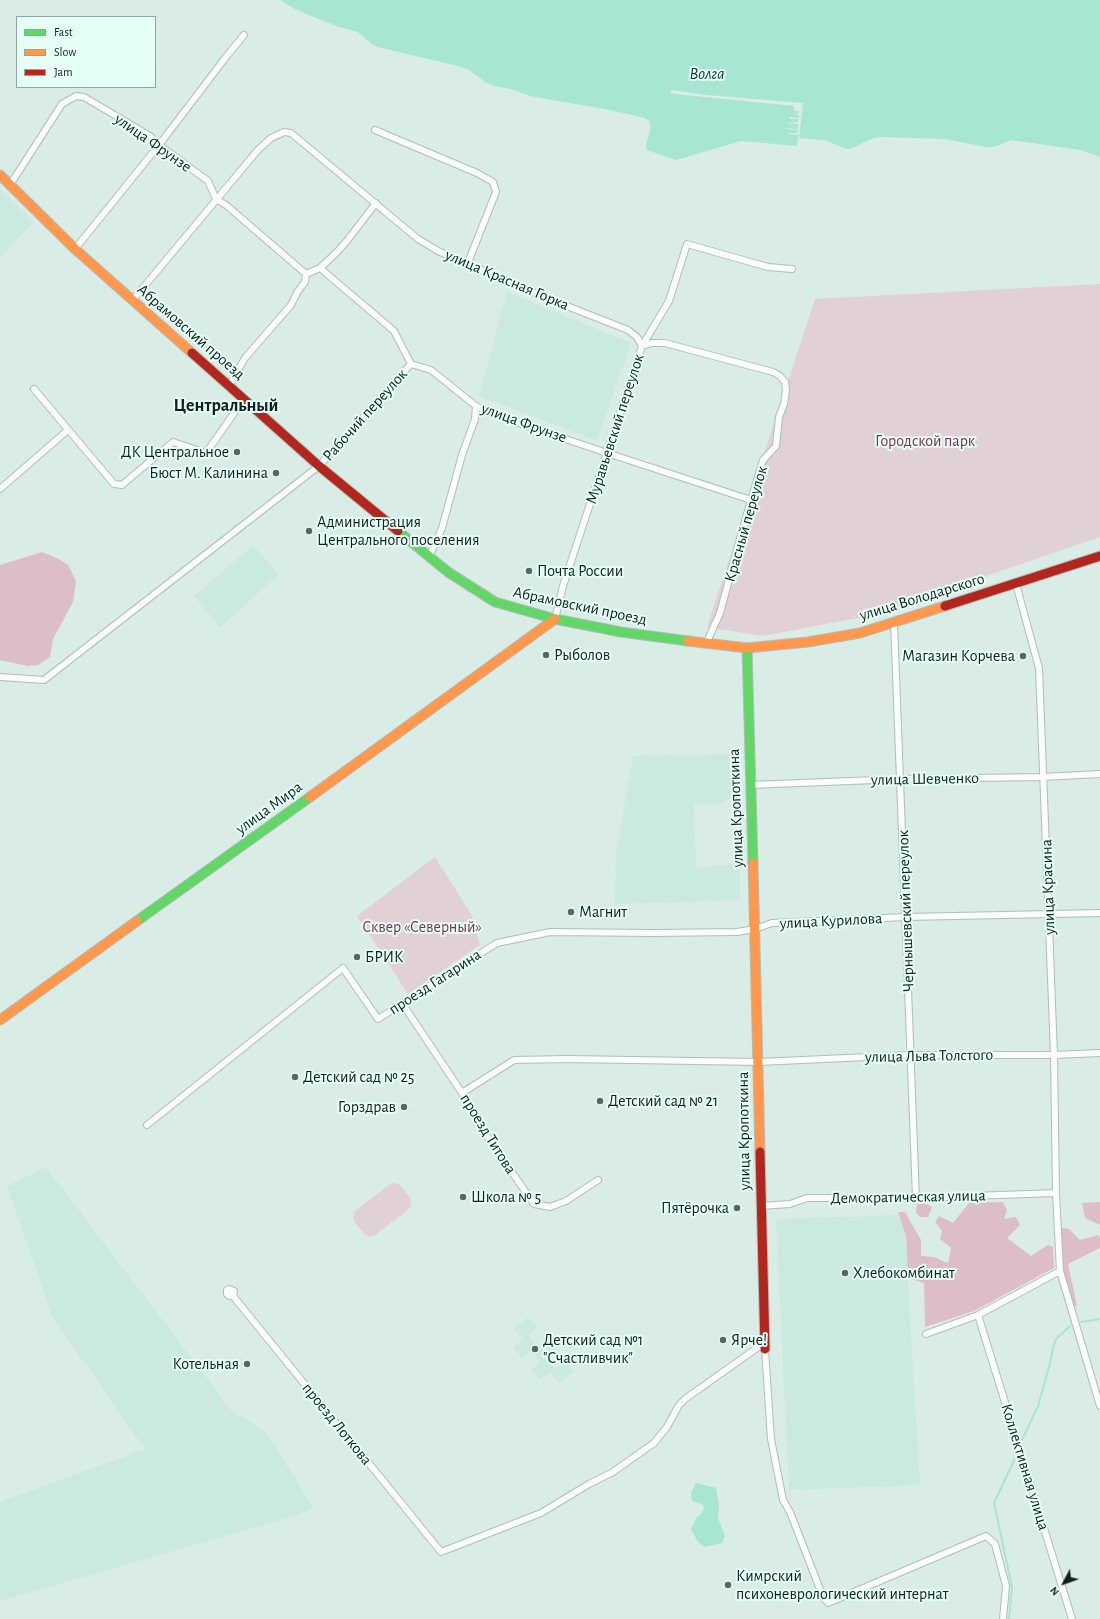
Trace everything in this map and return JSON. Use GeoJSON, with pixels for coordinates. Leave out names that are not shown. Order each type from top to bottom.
{"type":"FeatureCollection","features":[{"type":"Feature","properties":{"kind":"street"},"geometry":{"type":"LineString","coordinates":[[75,249],[159,145],[244,35]]}},
{"type":"Feature","properties":{"kind":"street","name":"улица Фрунзе"},"geometry":{"type":"LineString","coordinates":[[10,185],[62,104],[76,96],[84,97],[150,136],[159,145],[208,181],[216,199]]}},
{"type":"Feature","properties":{"kind":"street"},"geometry":{"type":"LineString","coordinates":[[374,130],[477,173],[493,182],[496,192],[467,265]]}},
{"type":"Feature","properties":{"kind":"street","name":"улица Красная Горка"},"geometry":{"type":"LineString","coordinates":[[216,199],[257,151],[271,138],[284,132],[291,133],[418,239],[438,251],[467,265],[628,330],[637,337],[642,346]]}},
{"type":"Feature","properties":{"kind":"street","name":"Абрамовский проезд"},"geometry":{"type":"LineString","coordinates":[[0,175],[75,249],[132,301],[319,466],[429,557],[476,591],[495,602],[555,619],[629,633],[706,644],[748,648]]}},
{"type":"Feature","properties":{"kind":"street"},"geometry":{"type":"LineString","coordinates":[[132,301],[216,199],[226,205],[306,274]]}},
{"type":"Feature","properties":{"kind":"street"},"geometry":{"type":"LineString","coordinates":[[306,274],[320,268],[346,242],[376,203]]}},
{"type":"Feature","properties":{"kind":"street","name":"Муравьевский переулок"},"geometry":{"type":"LineString","coordinates":[[555,619],[563,586],[642,346],[669,301],[687,244],[768,267],[792,269]]}},
{"type":"Feature","properties":{"kind":"street"},"geometry":{"type":"LineString","coordinates":[[320,268],[394,331],[411,364]]}},
{"type":"Feature","properties":{"kind":"street"},"geometry":{"type":"LineString","coordinates":[[229,386],[245,358],[291,305],[298,291],[305,282],[306,274]]}},
{"type":"Feature","properties":{"kind":"street","name":"Красный переулок"},"geometry":{"type":"LineString","coordinates":[[642,346],[652,343],[665,343],[774,372],[785,382],[786,390],[776,446],[763,460],[720,613],[706,644]]}},
{"type":"Feature","properties":{"kind":"street","name":"улица Фрунзе"},"geometry":{"type":"LineString","coordinates":[[411,364],[431,370],[476,406],[489,412],[607,453],[751,500]]}},
{"type":"Feature","properties":{"kind":"street","name":"Рабочий переулок"},"geometry":{"type":"LineString","coordinates":[[0,677],[44,680],[319,466],[411,364]]}},
{"type":"Feature","properties":{"kind":"street"},"geometry":{"type":"LineString","coordinates":[[34,389],[114,484],[122,485],[173,442],[206,453],[244,399]]}},
{"type":"Feature","properties":{"kind":"street"},"geometry":{"type":"LineString","coordinates":[[429,557],[442,528],[462,455],[475,419],[476,406]]}},
{"type":"Feature","properties":{"kind":"street"},"geometry":{"type":"LineString","coordinates":[[0,490],[68,430]]}},
{"type":"Feature","properties":{"kind":"street","name":"улица Володарского"},"geometry":{"type":"LineString","coordinates":[[748,648],[808,642],[860,633],[1100,556]]}},
{"type":"Feature","properties":{"kind":"street","name":"улица Красина"},"geometry":{"type":"LineString","coordinates":[[1016,584],[1039,668],[1054,1054],[1056,1193],[1060,1271],[1100,1406]]}},
{"type":"Feature","properties":{"kind":"street","name":"улица Мира"},"geometry":{"type":"LineString","coordinates":[[0,1020],[433,709],[555,619]]}},
{"type":"Feature","properties":{"kind":"street","name":"Чернышевский переулок"},"geometry":{"type":"LineString","coordinates":[[894,623],[916,1198]]}},
{"type":"Feature","properties":{"kind":"street","name":"улица Кропоткина"},"geometry":{"type":"LineString","coordinates":[[748,648],[750,785],[759,1062],[760,1206],[764,1346],[771,1439],[783,1500],[790,1512],[823,1597],[828,1603],[986,1536],[995,1544],[1006,1586],[1003,1619]]}},
{"type":"Feature","properties":{"kind":"street","name":"улица Шевченко"},"geometry":{"type":"LineString","coordinates":[[750,785],[900,779],[1043,777],[1100,774]]}},
{"type":"Feature","properties":{"kind":"street","name":"улица Курилова"},"geometry":{"type":"LineString","coordinates":[[755,929],[772,924],[906,917],[1100,913]]}},
{"type":"Feature","properties":{"kind":"street","name":"проезд Гагарина"},"geometry":{"type":"LineString","coordinates":[[148,1125],[343,968],[378,1019],[497,942],[550,932],[737,932],[755,929]]}},
{"type":"Feature","properties":{"kind":"street","name":"проезд Титова"},"geometry":{"type":"LineString","coordinates":[[402,1004],[462,1093],[484,1132],[534,1204],[550,1207],[566,1201],[598,1180]]}},
{"type":"Feature","properties":{"kind":"street","name":"улица Льва Толстого"},"geometry":{"type":"LineString","coordinates":[[462,1093],[514,1060],[571,1059],[759,1062],[911,1055],[1100,1053]]}},
{"type":"Feature","properties":{"kind":"street","name":"Демократическая улица"},"geometry":{"type":"LineString","coordinates":[[760,1206],[790,1204],[807,1198],[916,1198],[1056,1193]]}},
{"type":"Feature","properties":{"kind":"street"},"geometry":{"type":"LineString","coordinates":[[926,1334],[978,1315],[1060,1271]]}},
{"type":"Feature","properties":{"kind":"street","name":"проезд Лоткова"},"geometry":{"type":"LineString","coordinates":[[233,1296],[441,1552],[541,1513],[613,1472],[654,1443],[667,1427],[679,1405],[685,1399],[764,1346]]}},
{"type":"Feature","properties":{"kind":"street","name":"Коллективная улица"},"geometry":{"type":"LineString","coordinates":[[978,1315],[1072,1619]]}},
{"type":"Feature","properties":{"kind":"shaded area"},"geometry":{"type":"Polygon","coordinates":[[[0,188],[34,222],[0,258],[0,188]]]}},
{"type":"Feature","properties":{"kind":"shaded area"},"geometry":{"type":"Polygon","coordinates":[[[507,292],[631,343],[597,441],[479,396],[507,292]]]}},
{"type":"Feature","properties":{"kind":"shaded area"},"geometry":{"type":"Polygon","coordinates":[[[253,545],[279,574],[220,628],[194,596],[253,545]]]}},
{"type":"Feature","properties":{"kind":"shaded area"},"geometry":{"type":"Polygon","coordinates":[[[42,552],[59,559],[68,565],[76,581],[73,602],[53,639],[50,657],[38,665],[28,666],[0,660],[0,565],[42,552]]]}},
{"type":"Feature","properties":{"kind":"shaded area"},"geometry":{"type":"Polygon","coordinates":[[[737,754],[738,795],[716,805],[694,805],[696,868],[740,863],[740,900],[615,904],[616,855],[633,756],[737,754]]]}},
{"type":"Feature","properties":{"kind":"shaded area"},"geometry":{"type":"Polygon","coordinates":[[[46,1167],[232,1411],[265,1431],[314,1508],[298,1515],[0,1601],[0,1502],[145,1449],[53,1318],[7,1186],[46,1167]]]}},
{"type":"Feature","properties":{"kind":"shaded area"},"geometry":{"type":"Polygon","coordinates":[[[1003,1202],[1007,1210],[1004,1219],[1016,1217],[1020,1225],[1007,1238],[1031,1256],[1048,1245],[1053,1247],[1054,1268],[974,1311],[925,1327],[924,1283],[908,1278],[906,1236],[898,1212],[905,1212],[921,1240],[921,1256],[934,1257],[948,1263],[951,1248],[940,1239],[942,1231],[935,1222],[939,1216],[953,1223],[969,1203],[1003,1202]]]}},
{"type":"Feature","properties":{"kind":"shaded area"},"geometry":{"type":"Polygon","coordinates":[[[1100,1202],[1100,1225],[1085,1218],[1082,1203],[1100,1202]]]}},
{"type":"Feature","properties":{"kind":"shaded area"},"geometry":{"type":"Polygon","coordinates":[[[925,1203],[932,1207],[928,1217],[921,1217],[916,1213],[917,1204],[925,1203]]]}},
{"type":"Feature","properties":{"kind":"shaded area"},"geometry":{"type":"Polygon","coordinates":[[[904,1215],[920,1485],[789,1490],[776,1219],[904,1215]]]}},
{"type":"Feature","properties":{"kind":"shaded area"},"geometry":{"type":"Polygon","coordinates":[[[1062,1228],[1069,1229],[1080,1240],[1098,1235],[1100,1238],[1100,1248],[1068,1264],[1077,1306],[1072,1307],[1062,1266],[1062,1228]]]}},
{"type":"Feature","properties":{"kind":"shaded area","name":"Детский сад №1 \"Счастливчик\""},"geometry":{"type":"Polygon","coordinates":[[[528,1317],[537,1327],[528,1335],[537,1347],[547,1339],[555,1349],[546,1357],[555,1369],[565,1361],[574,1371],[559,1383],[550,1372],[540,1380],[531,1370],[540,1362],[531,1350],[522,1358],[513,1347],[523,1339],[514,1329],[528,1317]]]}},
{"type":"Feature","properties":{"kind":"green space","name":"Городской парк"},"geometry":{"type":"Polygon","coordinates":[[[1100,284],[1100,537],[873,615],[763,636],[707,627],[815,299],[1100,284]]]}},
{"type":"Feature","properties":{"kind":"green space","name":"Сквер «Северный»"},"geometry":{"type":"Polygon","coordinates":[[[435,857],[471,914],[480,945],[408,994],[357,916],[435,857]]]}},
{"type":"Feature","properties":{"kind":"green space"},"geometry":{"type":"Polygon","coordinates":[[[394,1183],[400,1185],[411,1199],[411,1205],[409,1209],[374,1236],[369,1237],[364,1234],[354,1221],[353,1216],[355,1211],[389,1185],[394,1183]]]}},
{"type":"Feature","properties":{"kind":"water","name":"Волга"},"geometry":{"type":"Polygon","coordinates":[[[280,0],[1100,0],[1100,157],[1081,150],[1011,140],[994,147],[987,147],[945,139],[880,137],[847,149],[824,140],[798,138],[797,146],[741,141],[676,160],[647,150],[646,145],[651,127],[649,121],[645,118],[610,110],[530,96],[511,89],[494,86],[485,82],[469,70],[458,66],[378,47],[358,32],[336,26],[295,9],[280,0]]]}},
{"type":"Feature","properties":{"kind":"water"},"geometry":{"type":"Polygon","coordinates":[[[696,1483],[716,1488],[719,1505],[718,1518],[725,1536],[722,1543],[705,1547],[698,1542],[691,1529],[696,1518],[703,1512],[704,1507],[702,1504],[692,1501],[691,1493],[696,1483]]]}},
{"type":"Feature","properties":{"kind":"pier"},"geometry":{"type":"Polygon","coordinates":[[[671,90],[707,95],[803,103],[799,138],[798,135],[788,134],[797,133],[798,130],[786,129],[798,129],[798,124],[786,123],[798,122],[798,119],[790,119],[790,117],[799,118],[799,115],[793,114],[799,113],[799,111],[794,111],[794,106],[684,95],[670,93],[671,90]]]}},
{"type":"Feature","properties":{"kind":"waterway"},"geometry":{"type":"LineString","coordinates":[[1081,1322],[1100,1319]]}},
{"type":"Feature","properties":{"kind":"waterway"},"geometry":{"type":"LineString","coordinates":[[1022,1440],[1038,1406],[1056,1339],[1070,1326]]}},
{"type":"Feature","properties":{"kind":"waterway"},"geometry":{"type":"LineString","coordinates":[[1009,1619],[1012,1587],[994,1503],[1017,1454]]}},
{"type":"Feature","properties":{"kind":"traffic: fast"},"geometry":{"type":"LineString","coordinates":[[398,531],[448,572],[495,602],[555,619],[621,632],[688,641]]}},
{"type":"Feature","properties":{"kind":"traffic: fast"},"geometry":{"type":"LineString","coordinates":[[747,648],[753,863]]}},
{"type":"Feature","properties":{"kind":"traffic: fast"},"geometry":{"type":"LineString","coordinates":[[137,921],[310,797]]}},
{"type":"Feature","properties":{"kind":"traffic: slow"},"geometry":{"type":"LineString","coordinates":[[0,175],[75,249],[192,353]]}},
{"type":"Feature","properties":{"kind":"traffic: slow"},"geometry":{"type":"LineString","coordinates":[[688,641],[747,648],[808,642],[860,633],[945,606]]}},
{"type":"Feature","properties":{"kind":"traffic: slow"},"geometry":{"type":"LineString","coordinates":[[310,797],[555,619]]}},
{"type":"Feature","properties":{"kind":"traffic: slow"},"geometry":{"type":"LineString","coordinates":[[753,863],[760,1152]]}},
{"type":"Feature","properties":{"kind":"traffic: slow"},"geometry":{"type":"LineString","coordinates":[[0,1020],[137,921]]}},
{"type":"Feature","properties":{"kind":"traffic: jam"},"geometry":{"type":"LineString","coordinates":[[192,353],[319,466],[398,531]]}},
{"type":"Feature","properties":{"kind":"traffic: jam"},"geometry":{"type":"LineString","coordinates":[[945,606],[1100,556]]}},
{"type":"Feature","properties":{"kind":"traffic: jam"},"geometry":{"type":"LineString","coordinates":[[760,1152],[765,1349]]}},
{"type":"Feature","properties":{"kind":"place","name":"ДК Центральное"},"geometry":{"type":"Point","coordinates":[237,452]}},
{"type":"Feature","properties":{"kind":"place","name":"Бюст М. Калинина"},"geometry":{"type":"Point","coordinates":[276,473]}},
{"type":"Feature","properties":{"kind":"place","name":"Администрация Центрального поселения"},"geometry":{"type":"Point","coordinates":[309,531]}},
{"type":"Feature","properties":{"kind":"place","name":"Почта России"},"geometry":{"type":"Point","coordinates":[529,571]}},
{"type":"Feature","properties":{"kind":"place","name":"Рыболов"},"geometry":{"type":"Point","coordinates":[546,655]}},
{"type":"Feature","properties":{"kind":"place","name":"Магазин Корчева"},"geometry":{"type":"Point","coordinates":[1023,656]}},
{"type":"Feature","properties":{"kind":"place","name":"Магнит"},"geometry":{"type":"Point","coordinates":[571,912]}},
{"type":"Feature","properties":{"kind":"place","name":"БРИК"},"geometry":{"type":"Point","coordinates":[357,957]}},
{"type":"Feature","properties":{"kind":"place","name":"Детский сад № 25"},"geometry":{"type":"Point","coordinates":[295,1077]}},
{"type":"Feature","properties":{"kind":"place","name":"Детский сад № 21"},"geometry":{"type":"Point","coordinates":[600,1101]}},
{"type":"Feature","properties":{"kind":"place","name":"Горздрав"},"geometry":{"type":"Point","coordinates":[404,1107]}},
{"type":"Feature","properties":{"kind":"place","name":"Школа № 5"},"geometry":{"type":"Point","coordinates":[463,1197]}},
{"type":"Feature","properties":{"kind":"place","name":"Пятёрочка"},"geometry":{"type":"Point","coordinates":[737,1208]}},
{"type":"Feature","properties":{"kind":"place","name":"Хлебокомбинат"},"geometry":{"type":"Point","coordinates":[845,1273]}},
{"type":"Feature","properties":{"kind":"place","name":"Ярче!"},"geometry":{"type":"Point","coordinates":[723,1340]}},
{"type":"Feature","properties":{"kind":"place","name":"Детский сад №1 \"Счастливчик\""},"geometry":{"type":"Point","coordinates":[535,1349]}},
{"type":"Feature","properties":{"kind":"place","name":"Котельная"},"geometry":{"type":"Point","coordinates":[247,1364]}},
{"type":"Feature","properties":{"kind":"place","name":"Кимрский психоневрологический интернат"},"geometry":{"type":"Point","coordinates":[728,1585]}},
{"type":"Feature","properties":{"kind":"district","name":"Центральный"},"geometry":{"type":"Point","coordinates":[226,406]}}]}
